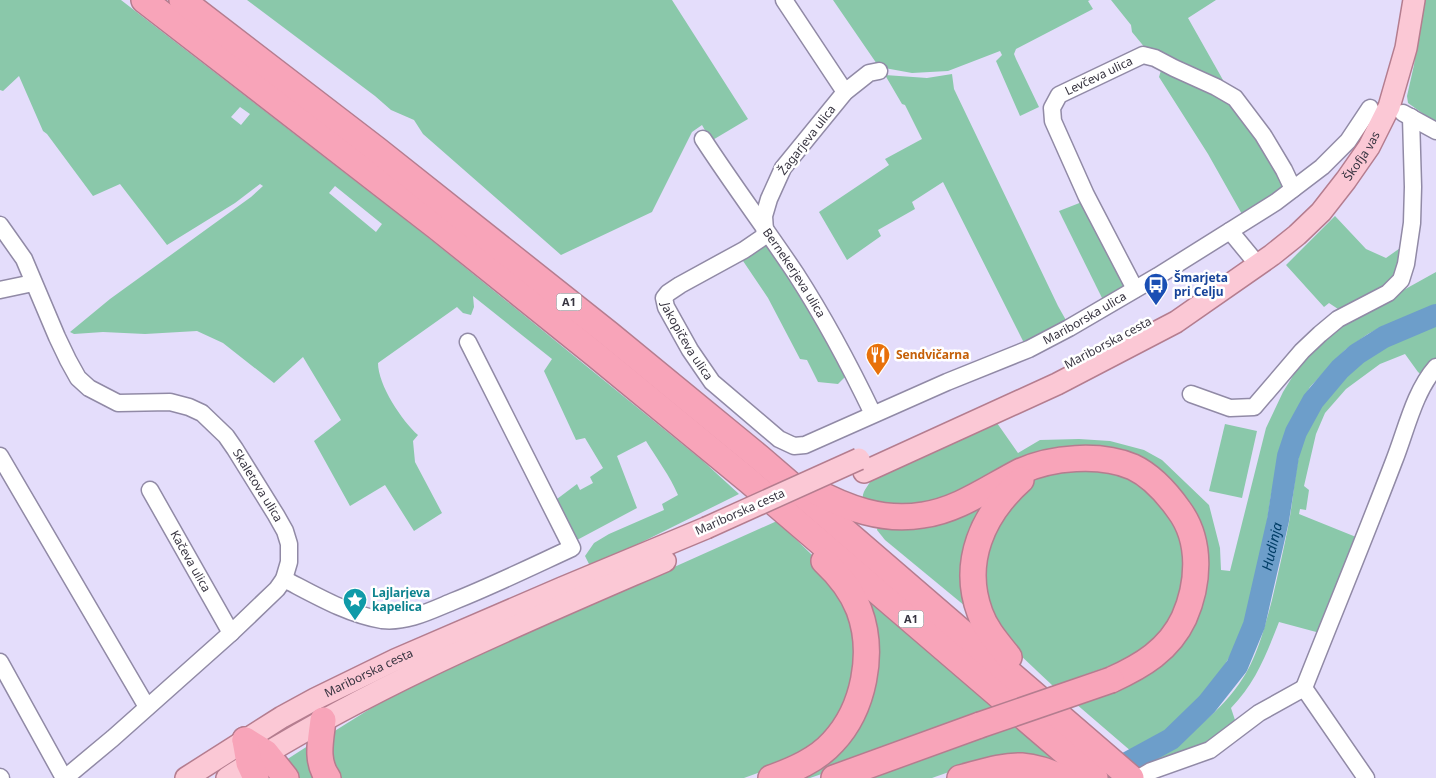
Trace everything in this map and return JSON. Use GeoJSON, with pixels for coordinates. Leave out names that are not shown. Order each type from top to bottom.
{"type":"FeatureCollection","features":[{"type":"Feature","properties":{"kind":"highway","name":"A1"},"geometry":{"type":"LineString","coordinates":[[144,0],[437,227],[749,481],[1068,762],[1094,778]]}},
{"type":"Feature","properties":{"kind":"highway","name":"A1"},"geometry":{"type":"LineString","coordinates":[[182,0],[610,334],[760,458],[1028,688],[1068,762],[1131,778]]}},
{"type":"Feature","properties":{"kind":"highway"},"geometry":{"type":"LineString","coordinates":[[760,458],[792,479],[838,503],[870,514],[897,517],[923,516],[951,508],[1020,471],[1051,462],[1087,458],[1113,462],[1133,467],[1154,480],[1170,497],[1184,517],[1193,540],[1196,556],[1196,576],[1191,599],[1183,619],[1169,640],[1138,668],[1111,680],[834,778]]}},
{"type":"Feature","properties":{"kind":"highway"},"geometry":{"type":"LineString","coordinates":[[1028,688],[1017,667],[990,633],[980,613],[974,588],[973,566],[978,539],[988,518],[1006,494],[1023,479],[1051,462]]}},
{"type":"Feature","properties":{"kind":"highway"},"geometry":{"type":"LineString","coordinates":[[749,481],[790,528],[828,565],[847,587],[859,611],[865,634],[866,662],[862,687],[854,712],[844,729],[833,743],[816,756],[791,771],[771,778]]}},
{"type":"Feature","properties":{"kind":"highway"},"geometry":{"type":"LineString","coordinates":[[323,720],[320,748],[321,762],[328,778]]}},
{"type":"Feature","properties":{"kind":"highway"},"geometry":{"type":"LineString","coordinates":[[254,759],[286,778]]}},
{"type":"Feature","properties":{"kind":"highway"},"geometry":{"type":"LineString","coordinates":[[960,778],[991,770],[1068,762]]}},
{"type":"Feature","properties":{"kind":"main road","name":"Škofja vas"},"geometry":{"type":"LineString","coordinates":[[1251,269],[1297,235],[1321,212],[1369,147],[1380,108],[1406,48],[1414,0]]}},
{"type":"Feature","properties":{"kind":"main road","name":"Mariborska cesta"},"geometry":{"type":"LineString","coordinates":[[226,778],[254,759],[405,676],[553,609],[709,534],[862,466],[1057,384],[1176,322],[1251,269]]}},
{"type":"Feature","properties":{"kind":"main road","name":"Mariborska cesta"},"geometry":{"type":"LineString","coordinates":[[186,778],[254,759],[315,699],[396,660],[562,588],[709,534]]}},
{"type":"Feature","properties":{"kind":"street"},"geometry":{"type":"LineString","coordinates":[[784,0],[845,92]]}},
{"type":"Feature","properties":{"kind":"street","name":"Levčeva ulica"},"geometry":{"type":"LineString","coordinates":[[1135,289],[1086,195],[1052,121],[1052,108],[1059,95],[1143,55],[1155,58],[1235,98],[1263,135],[1293,189]]}},
{"type":"Feature","properties":{"kind":"street","name":"Žagarjeva ulica"},"geometry":{"type":"LineString","coordinates":[[765,231],[764,216],[769,199],[783,168],[845,92],[869,73],[879,71]]}},
{"type":"Feature","properties":{"kind":"street"},"geometry":{"type":"LineString","coordinates":[[1380,108],[1411,116],[1436,131]]}},
{"type":"Feature","properties":{"kind":"street","name":"Mariborska ulica"},"geometry":{"type":"LineString","coordinates":[[812,442],[873,414],[1029,349],[1069,328],[1276,202],[1322,167],[1380,108]]}},
{"type":"Feature","properties":{"kind":"street"},"geometry":{"type":"LineString","coordinates":[[1191,394],[1230,408],[1254,407],[1302,351],[1320,334],[1338,319],[1388,293],[1401,280],[1406,264],[1412,223],[1411,116]]}},
{"type":"Feature","properties":{"kind":"street","name":"Bernekerjeva ulica"},"geometry":{"type":"LineString","coordinates":[[703,139],[796,274],[833,335],[873,414]]}},
{"type":"Feature","properties":{"kind":"street","name":"Skaletova ulica"},"geometry":{"type":"LineString","coordinates":[[0,225],[24,259],[33,283],[78,378],[89,388],[118,403],[170,402],[202,413],[226,436],[285,532],[289,544],[289,562],[284,579],[277,589],[147,707],[65,778]]}},
{"type":"Feature","properties":{"kind":"street","name":"Jakopičeva ulica"},"geometry":{"type":"LineString","coordinates":[[765,231],[760,241],[668,293],[664,298],[666,307],[702,370],[712,382],[779,439],[794,446],[812,442]]}},
{"type":"Feature","properties":{"kind":"street"},"geometry":{"type":"LineString","coordinates":[[1230,231],[1251,269]]}},
{"type":"Feature","properties":{"kind":"street"},"geometry":{"type":"LineString","coordinates":[[0,290],[33,283]]}},
{"type":"Feature","properties":{"kind":"street"},"geometry":{"type":"LineString","coordinates":[[284,579],[332,604],[381,620],[395,620],[417,616],[482,590],[572,548],[468,342]]}},
{"type":"Feature","properties":{"kind":"street"},"geometry":{"type":"LineString","coordinates":[[1139,778],[1151,771],[1210,750],[1259,713],[1304,688],[1416,402],[1430,374],[1436,367]]}},
{"type":"Feature","properties":{"kind":"street"},"geometry":{"type":"LineString","coordinates":[[0,456],[147,707]]}},
{"type":"Feature","properties":{"kind":"street","name":"Kačeva ulica"},"geometry":{"type":"LineString","coordinates":[[150,490],[231,632]]}},
{"type":"Feature","properties":{"kind":"street"},"geometry":{"type":"LineString","coordinates":[[0,662],[65,778]]}},
{"type":"Feature","properties":{"kind":"street"},"geometry":{"type":"LineString","coordinates":[[1304,688],[1366,778]]}},
{"type":"Feature","properties":{"kind":"green space"},"geometry":{"type":"Polygon","coordinates":[[[0,0],[121,0],[424,234],[703,461],[739,494],[590,566],[585,556],[594,543],[609,534],[664,510],[662,504],[678,495],[675,488],[646,441],[617,456],[637,508],[577,540],[557,499],[577,484],[580,490],[593,483],[590,477],[603,468],[585,438],[576,440],[544,371],[552,359],[473,296],[474,307],[471,315],[463,313],[457,307],[378,363],[386,392],[398,412],[418,435],[413,441],[415,462],[442,513],[414,531],[385,485],[350,506],[314,441],[341,420],[303,357],[274,383],[223,343],[197,331],[145,334],[103,332],[74,334],[70,332],[110,299],[251,197],[263,186],[260,184],[235,203],[167,245],[120,184],[93,196],[43,131],[19,76],[3,91],[0,90],[0,0]],[[240,107],[231,117],[241,125],[250,114],[240,107]],[[335,186],[329,193],[376,232],[382,224],[335,186]]]}},
{"type":"Feature","properties":{"kind":"green space"},"geometry":{"type":"Polygon","coordinates":[[[247,0],[672,0],[748,119],[711,141],[702,125],[692,132],[652,212],[561,255],[423,134],[414,120],[391,110],[247,0]]]}},
{"type":"Feature","properties":{"kind":"green space"},"geometry":{"type":"Polygon","coordinates":[[[833,0],[1090,0],[1088,1],[1093,9],[1016,49],[1014,54],[1039,107],[1020,116],[996,61],[1002,55],[1000,51],[948,71],[912,73],[879,67],[833,0]]]}},
{"type":"Feature","properties":{"kind":"green space"},"geometry":{"type":"Polygon","coordinates":[[[1111,0],[1216,0],[1188,18],[1223,80],[1220,85],[1146,49],[1132,32],[1131,25],[1111,0]]]}},
{"type":"Feature","properties":{"kind":"green space"},"geometry":{"type":"Polygon","coordinates":[[[1422,0],[1436,0],[1436,123],[1408,103],[1407,96],[1414,65],[1422,0]]]}},
{"type":"Feature","properties":{"kind":"green space"},"geometry":{"type":"Polygon","coordinates":[[[1162,67],[1226,99],[1270,158],[1281,180],[1281,189],[1243,216],[1208,154],[1159,77],[1162,67]]]}},
{"type":"Feature","properties":{"kind":"green space"},"geometry":{"type":"Polygon","coordinates":[[[952,74],[954,89],[1067,322],[1026,347],[943,182],[912,202],[915,209],[878,230],[881,236],[847,260],[819,212],[889,165],[885,159],[922,139],[905,105],[902,104],[885,75],[927,78],[952,74]]]}},
{"type":"Feature","properties":{"kind":"green space"},"geometry":{"type":"Polygon","coordinates":[[[1082,202],[1126,288],[1104,302],[1059,211],[1082,202]]]}},
{"type":"Feature","properties":{"kind":"green space"},"geometry":{"type":"Polygon","coordinates":[[[1335,216],[1366,249],[1386,258],[1403,246],[1393,283],[1341,311],[1329,303],[1324,307],[1286,265],[1335,216]]]}},
{"type":"Feature","properties":{"kind":"green space"},"geometry":{"type":"Polygon","coordinates":[[[763,244],[766,245],[794,279],[846,376],[838,384],[818,382],[807,360],[800,359],[768,298],[741,258],[763,244]]]}},
{"type":"Feature","properties":{"kind":"green space"},"geometry":{"type":"Polygon","coordinates":[[[1436,272],[1436,307],[1383,326],[1368,334],[1345,350],[1310,387],[1300,404],[1281,451],[1271,495],[1257,587],[1246,623],[1238,642],[1224,666],[1221,677],[1206,697],[1168,732],[1132,752],[1075,703],[1161,660],[1204,551],[1126,453],[947,498],[902,507],[863,501],[864,491],[872,477],[997,423],[1018,453],[1040,440],[1079,439],[1110,441],[1144,450],[1162,460],[1209,505],[1220,548],[1221,570],[1230,571],[1266,428],[1283,392],[1307,353],[1346,322],[1436,272]]]}},
{"type":"Feature","properties":{"kind":"green space"},"geometry":{"type":"Polygon","coordinates":[[[1436,325],[1436,361],[1424,377],[1405,354],[1380,364],[1346,389],[1325,413],[1316,434],[1304,486],[1309,490],[1306,510],[1300,509],[1299,514],[1361,539],[1320,633],[1279,622],[1254,678],[1231,708],[1236,723],[1205,746],[1151,767],[1146,761],[1172,745],[1208,718],[1230,696],[1251,664],[1272,600],[1289,522],[1300,450],[1307,428],[1320,405],[1336,384],[1354,366],[1372,353],[1436,325]]]}},
{"type":"Feature","properties":{"kind":"green space"},"geometry":{"type":"Polygon","coordinates":[[[1225,424],[1257,431],[1242,498],[1209,491],[1225,424]]]}},
{"type":"Feature","properties":{"kind":"green space"},"geometry":{"type":"Polygon","coordinates":[[[1069,468],[1128,474],[1165,503],[1183,543],[1186,577],[1174,614],[1162,633],[1132,658],[1053,686],[1018,653],[986,610],[985,542],[1031,481],[1054,471],[1069,468]]]}},
{"type":"Feature","properties":{"kind":"green space"},"geometry":{"type":"Polygon","coordinates":[[[986,498],[965,606],[885,540],[877,530],[878,525],[986,498]]]}},
{"type":"Feature","properties":{"kind":"green space"},"geometry":{"type":"Polygon","coordinates":[[[777,521],[811,554],[842,591],[853,613],[857,683],[826,738],[786,763],[744,778],[340,778],[331,768],[333,732],[373,707],[456,663],[469,659],[777,521]]]}},
{"type":"Feature","properties":{"kind":"green space"},"geometry":{"type":"Polygon","coordinates":[[[862,594],[997,706],[871,757],[810,778],[799,778],[849,731],[862,594]]]}},
{"type":"Feature","properties":{"kind":"green space"},"geometry":{"type":"Polygon","coordinates":[[[1016,724],[1051,757],[1050,760],[963,767],[932,778],[855,778],[1016,724]]]}},
{"type":"Feature","properties":{"kind":"green space"},"geometry":{"type":"Polygon","coordinates":[[[314,742],[322,778],[299,778],[289,768],[286,760],[314,742]]]}},
{"type":"Feature","properties":{"kind":"waterway","name":"Hudinja"},"geometry":{"type":"LineString","coordinates":[[1103,776],[1171,739],[1207,704],[1237,666],[1254,625],[1278,520],[1288,456],[1296,432],[1313,401],[1340,369],[1357,354],[1384,337],[1436,315]]}},
{"type":"Feature","properties":{"kind":"place","name":"Šmarjeta pri Celju"},"geometry":{"type":"Point","coordinates":[1156,306]}},
{"type":"Feature","properties":{"kind":"place","name":"Sendvičarna"},"geometry":{"type":"Point","coordinates":[878,376]}},
{"type":"Feature","properties":{"kind":"place","name":"Lajlarjeva kapelica"},"geometry":{"type":"Point","coordinates":[355,621]}}]}
